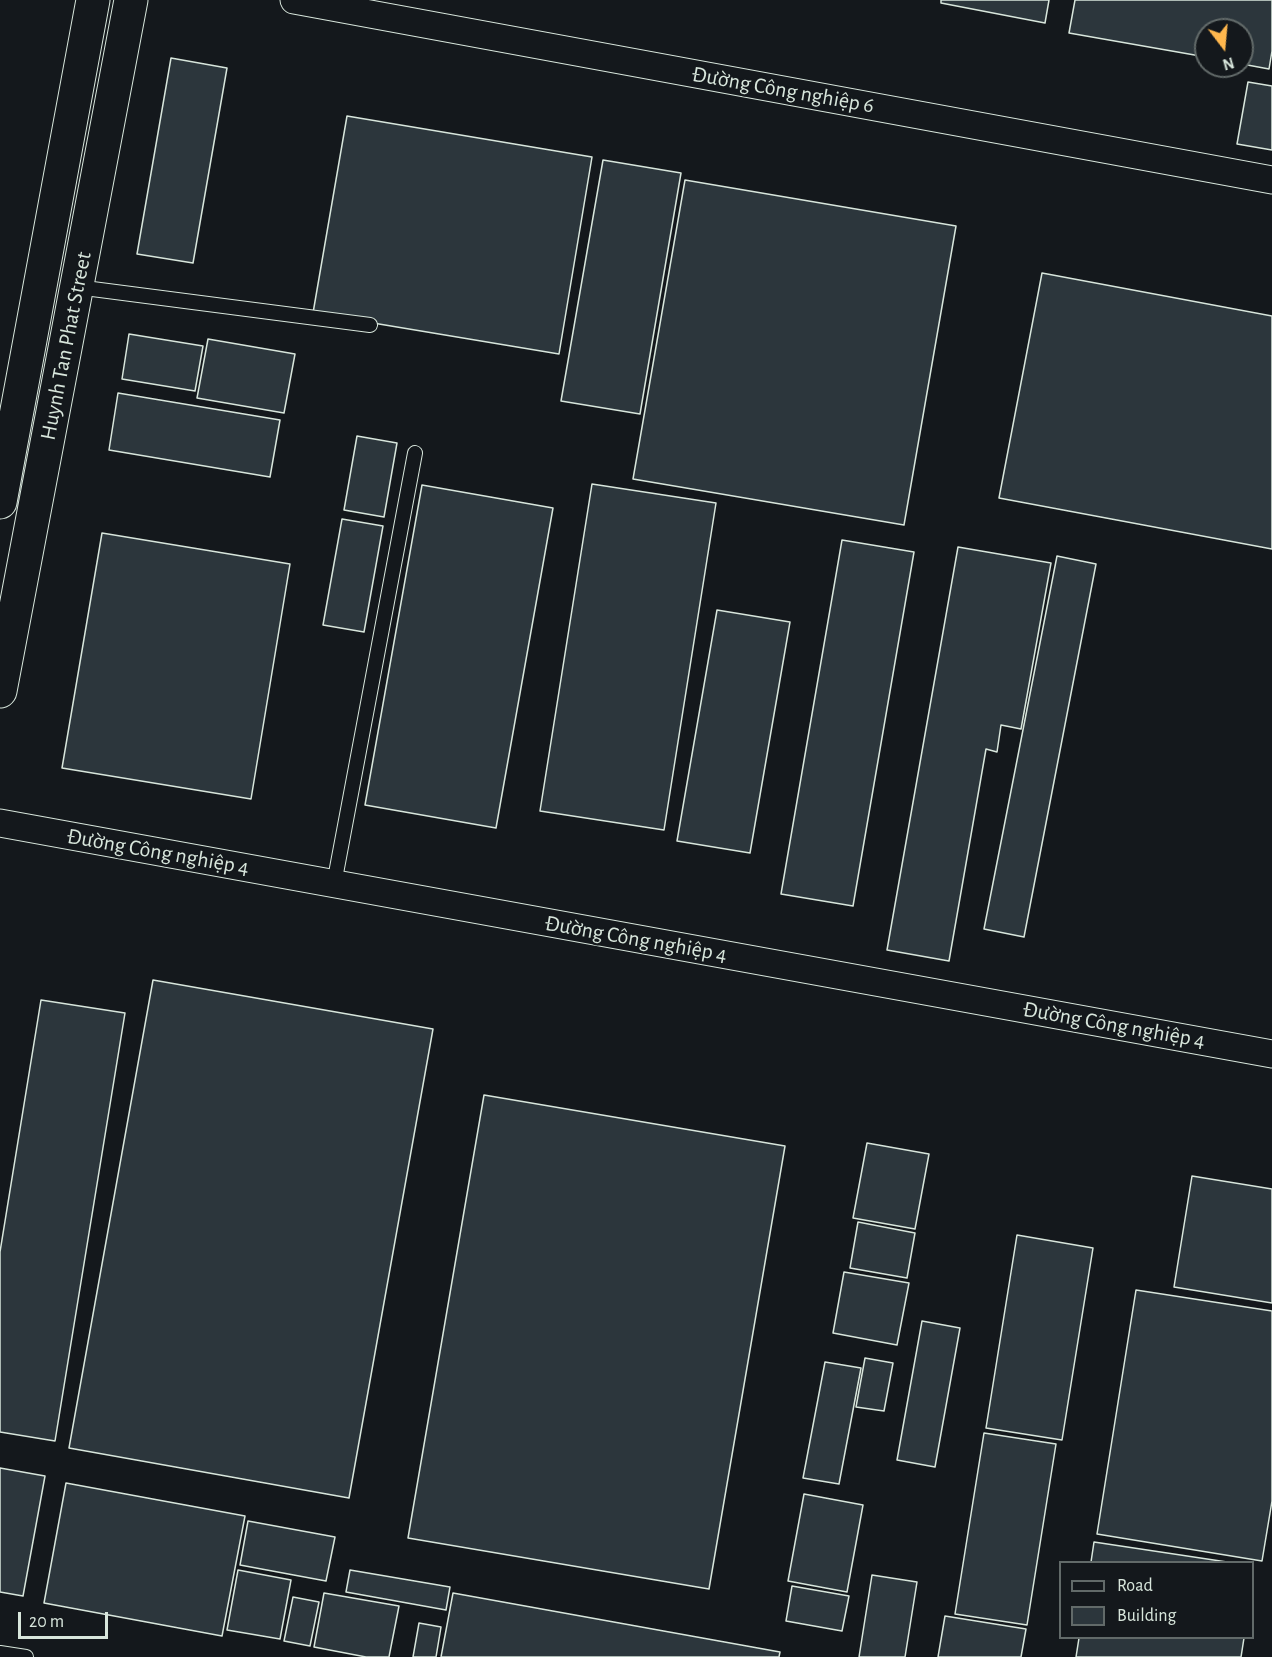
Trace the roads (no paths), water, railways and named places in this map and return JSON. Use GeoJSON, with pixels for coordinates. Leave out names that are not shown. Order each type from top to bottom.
{"type":"FeatureCollection","features":[{"type":"Feature","properties":{"kind":"street","name":"Huynh Tan Phat Street"},"geometry":{"type":"LineString","coordinates":[[0,502],[93,0]]}},
{"type":"Feature","properties":{"kind":"street","name":"Huynh Tan Phat Street"},"geometry":{"type":"LineString","coordinates":[[0,691],[131,0]]}},
{"type":"Feature","properties":{"kind":"street","name":"Đường Công nghiệp 6"},"geometry":{"type":"LineString","coordinates":[[294,0],[1272,180]]}},
{"type":"Feature","properties":{"kind":"street"},"geometry":{"type":"LineString","coordinates":[[41,280],[77,287]]}},
{"type":"Feature","properties":{"kind":"street","name":"Đường Công nghiệp 4"},"geometry":{"type":"LineString","coordinates":[[0,823],[1272,1054]]}},
{"type":"Feature","properties":{"kind":"lane"},"geometry":{"type":"LineString","coordinates":[[77,287],[370,325]]}},
{"type":"Feature","properties":{"kind":"lane"},"geometry":{"type":"LineString","coordinates":[[334,884],[415,453]]}},
{"type":"Feature","properties":{"kind":"lane"},"geometry":{"type":"LineString","coordinates":[[0,1653],[26,1657]]}}]}
